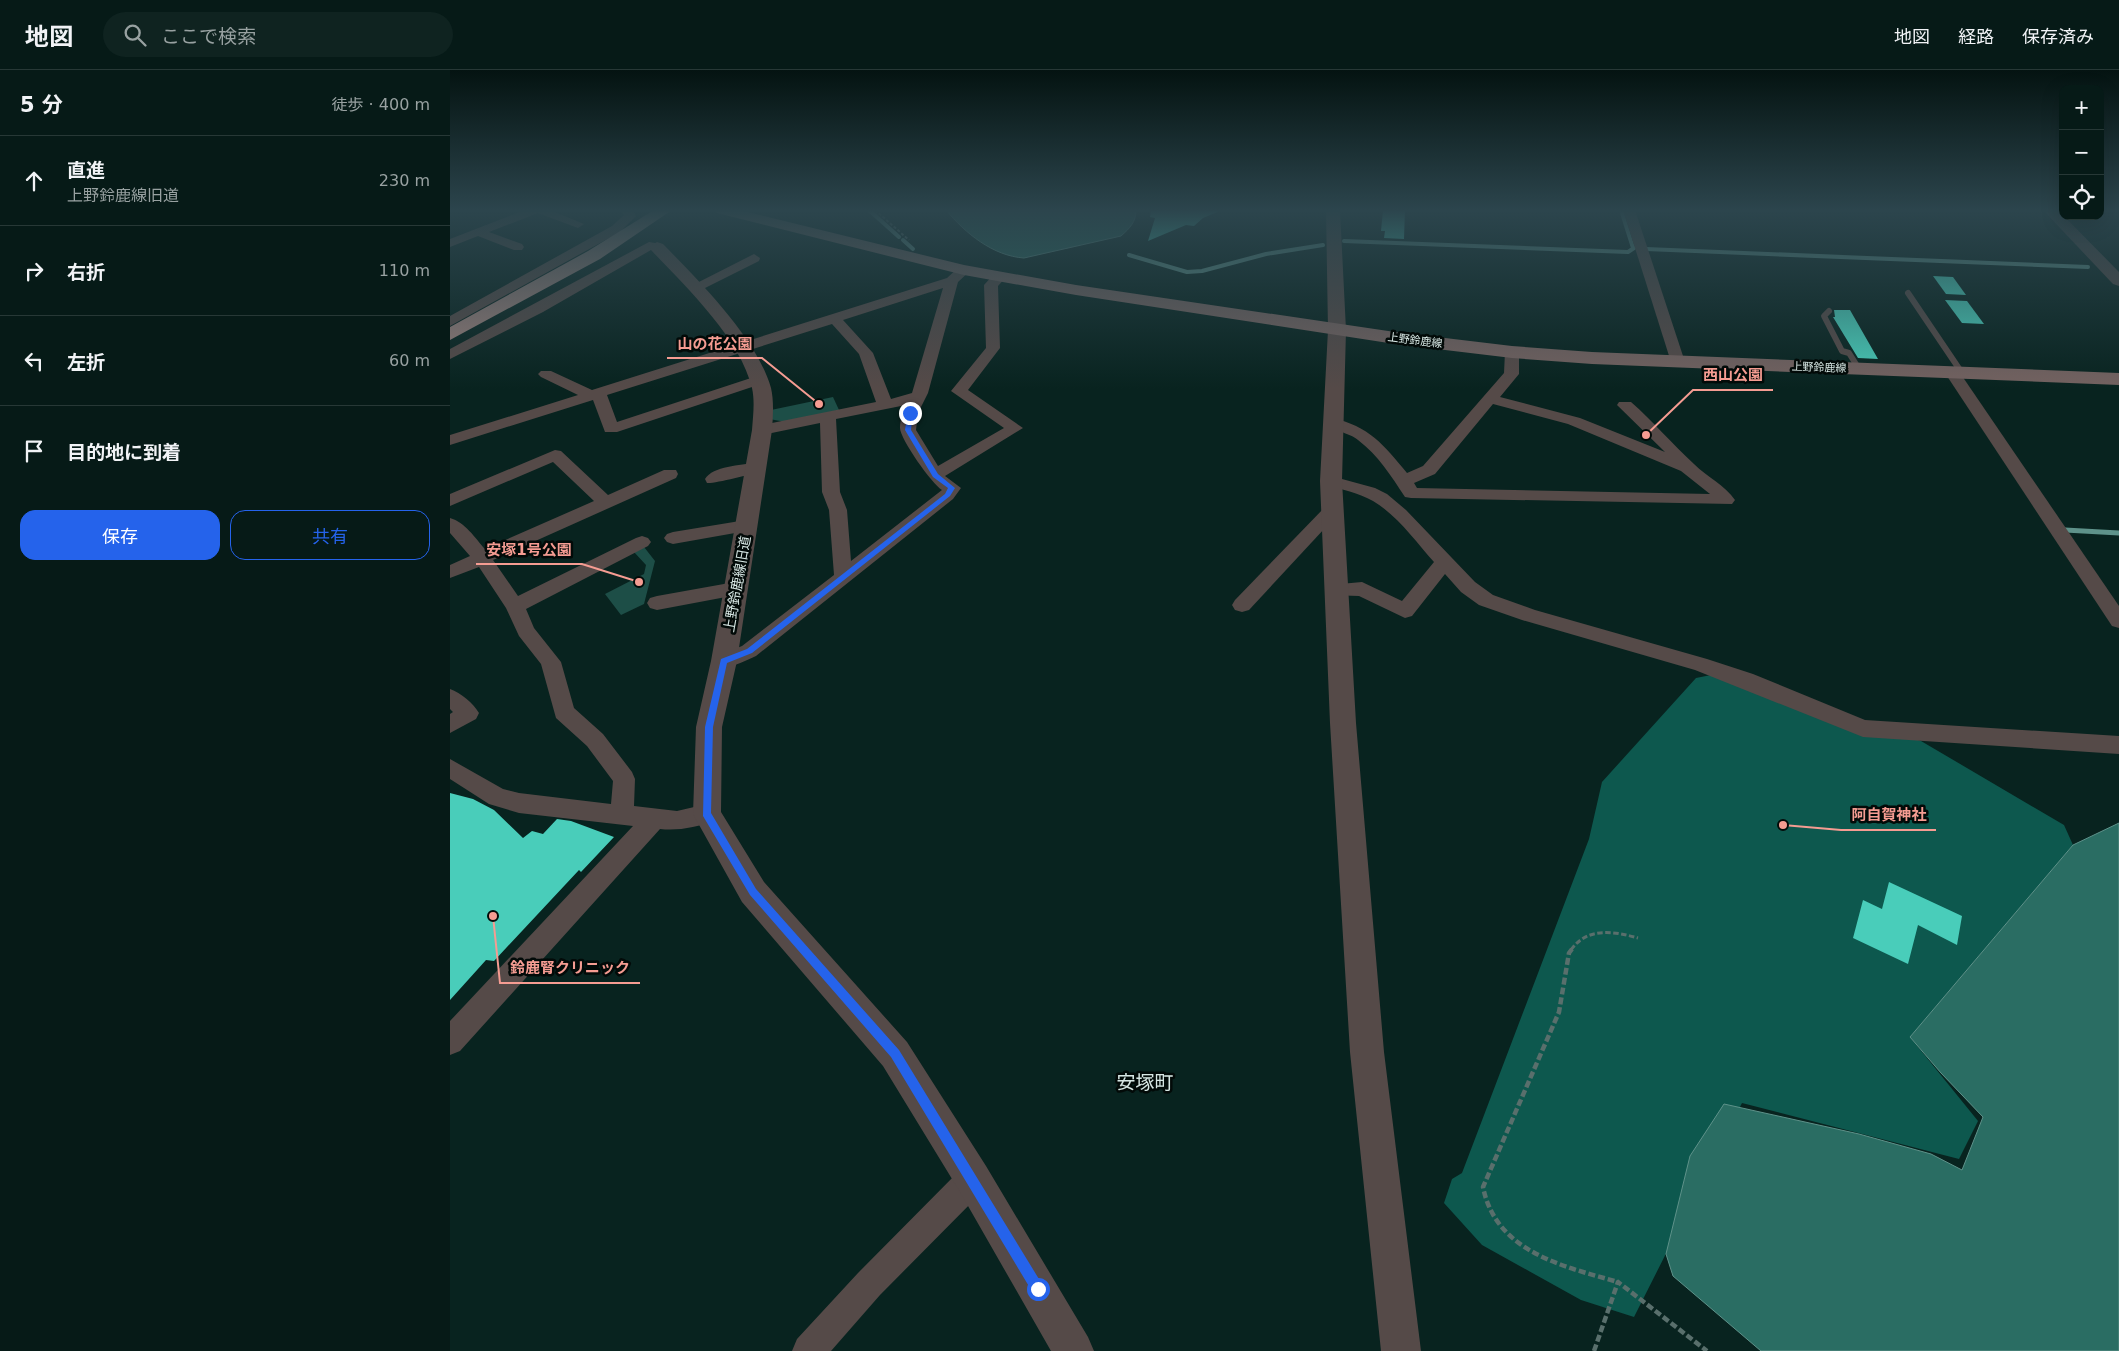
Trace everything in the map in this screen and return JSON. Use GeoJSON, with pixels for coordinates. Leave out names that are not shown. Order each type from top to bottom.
{"type":"FeatureCollection","features":[{"type":"Feature","properties":{"kind":"highway"},"geometry":{"type":"LineString","coordinates":[[450,334],[568,270]]}},
{"type":"Feature","properties":{"kind":"main road","name":"上野鈴鹿線"},"geometry":{"type":"LineString","coordinates":[[948,270],[958,275],[999,277],[1337,330],[1512,352],[1678,362],[2119,379]]}},
{"type":"Feature","properties":{"kind":"street"},"geometry":{"type":"LineString","coordinates":[[450,322],[548,270]]}},
{"type":"Feature","properties":{"kind":"street"},"geometry":{"type":"LineString","coordinates":[[450,355],[606,270]]}},
{"type":"Feature","properties":{"kind":"street","name":"上野鈴鹿線旧道"},"geometry":{"type":"LineString","coordinates":[[679,270],[696,287],[741,347],[759,380],[762,393],[762,430],[724,661],[709,727],[706,814]]}},
{"type":"Feature","properties":{"kind":"street"},"geometry":{"type":"LineString","coordinates":[[696,287],[730,270]]}},
{"type":"Feature","properties":{"kind":"street"},"geometry":{"type":"LineString","coordinates":[[1335,270],[1337,330],[1332,423],[1331,495],[1343,722],[1367,1052],[1401,1351]]}},
{"type":"Feature","properties":{"kind":"street"},"geometry":{"type":"LineString","coordinates":[[1648,270],[1678,362]]}},
{"type":"Feature","properties":{"kind":"street"},"geometry":{"type":"LineString","coordinates":[[2108,270],[2119,281]]}},
{"type":"Feature","properties":{"kind":"street"},"geometry":{"type":"LineString","coordinates":[[450,440],[834,318],[958,275]]}},
{"type":"Feature","properties":{"kind":"street"},"geometry":{"type":"LineString","coordinates":[[724,661],[749,651],[843,575],[947,495],[952,488],[941,482],[935,475],[908,430],[910,413],[917,398],[958,275]]}},
{"type":"Feature","properties":{"kind":"street"},"geometry":{"type":"LineString","coordinates":[[935,475],[1015,428],[959,391],[993,348],[991,285],[999,277]]}},
{"type":"Feature","properties":{"kind":"street"},"geometry":{"type":"LineString","coordinates":[[834,318],[866,353],[885,404]]}},
{"type":"Feature","properties":{"kind":"street"},"geometry":{"type":"LineString","coordinates":[[1403,479],[1415,478],[1429,470],[1491,399],[1511,374],[1512,352]]}},
{"type":"Feature","properties":{"kind":"street"},"geometry":{"type":"LineString","coordinates":[[1958,373],[2119,621]]}},
{"type":"Feature","properties":{"kind":"street"},"geometry":{"type":"LineString","coordinates":[[546,374],[595,394],[611,429],[759,380]]}},
{"type":"Feature","properties":{"kind":"street"},"geometry":{"type":"LineString","coordinates":[[762,430],[917,398]]}},
{"type":"Feature","properties":{"kind":"street"},"geometry":{"type":"LineString","coordinates":[[1491,399],[1574,421],[1688,468]]}},
{"type":"Feature","properties":{"kind":"street"},"geometry":{"type":"LineString","coordinates":[[1332,423],[1352,428],[1377,447],[1403,479],[1411,493],[1726,500],[1688,468],[1652,429],[1625,405]]}},
{"type":"Feature","properties":{"kind":"street"},"geometry":{"type":"LineString","coordinates":[[828,416],[831,492],[838,510],[843,575]]}},
{"type":"Feature","properties":{"kind":"street"},"geometry":{"type":"LineString","coordinates":[[450,500],[556,455],[606,503]]}},
{"type":"Feature","properties":{"kind":"street"},"geometry":{"type":"LineString","coordinates":[[713,480],[728,474],[755,468]]}},
{"type":"Feature","properties":{"kind":"street"},"geometry":{"type":"LineString","coordinates":[[450,572],[483,559],[670,474]]}},
{"type":"Feature","properties":{"kind":"street"},"geometry":{"type":"LineString","coordinates":[[1242,605],[1331,495],[1368,492],[1381,498],[1400,514],[1468,587],[1486,600],[1700,664],[1746,680],[1863,728],[2119,745]]}},
{"type":"Feature","properties":{"kind":"street"},"geometry":{"type":"LineString","coordinates":[[450,524],[463,534],[483,559],[515,606],[526,631],[551,662],[564,712],[595,740],[624,779],[622,814]]}},
{"type":"Feature","properties":{"kind":"street"},"geometry":{"type":"LineString","coordinates":[[673,538],[746,526]]}},
{"type":"Feature","properties":{"kind":"street"},"geometry":{"type":"LineString","coordinates":[[515,606],[642,542]]}},
{"type":"Feature","properties":{"kind":"street"},"geometry":{"type":"LineString","coordinates":[[1336,590],[1362,589],[1405,611],[1444,562]]}},
{"type":"Feature","properties":{"kind":"street"},"geometry":{"type":"LineString","coordinates":[[657,603],[735,589]]}},
{"type":"Feature","properties":{"kind":"street"},"geometry":{"type":"LineString","coordinates":[[450,697],[468,713],[450,725]]}},
{"type":"Feature","properties":{"kind":"street"},"geometry":{"type":"LineString","coordinates":[[450,768],[497,797],[520,803],[677,821],[706,814],[753,892],[895,1054],[973,1179],[1074,1351]]}},
{"type":"Feature","properties":{"kind":"street"},"geometry":{"type":"LineString","coordinates":[[450,1041],[655,818]]}},
{"type":"Feature","properties":{"kind":"street"},"geometry":{"type":"LineString","coordinates":[[809,1351],[869,1284],[973,1179]]}},
{"type":"Feature","properties":{"kind":"lane"},"geometry":{"type":"LineString","coordinates":[[1908,293],[1958,373]]}},
{"type":"Feature","properties":{"kind":"lane"},"geometry":{"type":"LineString","coordinates":[[1829,311],[1824,316],[1842,351],[1849,353],[1858,369]]}},
{"type":"Feature","properties":{"kind":"path"},"geometry":{"type":"LineString","coordinates":[[1638,938],[1624,934],[1591,933],[1578,940],[1569,952],[1559,1012],[1483,1186],[1487,1207],[1504,1232],[1554,1260],[1618,1282],[1707,1351]]}},
{"type":"Feature","properties":{"kind":"path"},"geometry":{"type":"LineString","coordinates":[[1594,1351],[1618,1282]]}},
{"type":"Feature","properties":{"kind":"shaded area"},"geometry":{"type":"Polygon","coordinates":[[[833,397],[839,410],[786,422],[769,419],[771,410],[833,397]]]}},
{"type":"Feature","properties":{"kind":"shaded area"},"geometry":{"type":"Polygon","coordinates":[[[644,547],[655,561],[644,604],[621,615],[605,594],[644,574],[646,565],[634,552],[644,547]]]}},
{"type":"Feature","properties":{"kind":"shaded area"},"geometry":{"type":"Polygon","coordinates":[[[1716,674],[1921,741],[2064,825],[2073,845],[1910,1037],[1978,1121],[1959,1159],[1742,1103],[1634,1317],[1581,1300],[1482,1245],[1444,1203],[1452,1179],[1462,1173],[1589,839],[1602,782],[1696,678],[1716,674]]]}},
{"type":"Feature","properties":{"kind":"shaded area"},"geometry":{"type":"Polygon","coordinates":[[[2119,823],[2119,1351],[1761,1351],[1673,1276],[1666,1254],[1690,1156],[1724,1104],[1859,1134],[1931,1154],[1962,1170],[1983,1117],[1910,1037],[2073,845],[2119,823]]]}},
{"type":"Feature","properties":{"kind":"building"},"geometry":{"type":"Polygon","coordinates":[[[1933,276],[1953,277],[1966,295],[1946,294],[1933,276]]]}},
{"type":"Feature","properties":{"kind":"building"},"geometry":{"type":"Polygon","coordinates":[[[1945,300],[1967,301],[1984,324],[1962,323],[1945,300]]]}},
{"type":"Feature","properties":{"kind":"building"},"geometry":{"type":"Polygon","coordinates":[[[1834,310],[1850,310],[1878,359],[1858,358],[1833,317],[1835,317],[1834,310]]]}},
{"type":"Feature","properties":{"kind":"building"},"geometry":{"type":"Polygon","coordinates":[[[450,793],[473,799],[494,810],[523,838],[532,831],[543,834],[557,819],[571,821],[614,837],[581,872],[579,870],[494,961],[486,960],[450,1000],[450,793]]]}},
{"type":"Feature","properties":{"kind":"building"},"geometry":{"type":"Polygon","coordinates":[[[1889,882],[1962,916],[1957,945],[1918,925],[1908,964],[1853,938],[1863,900],[1882,909],[1889,882]]]}},
{"type":"Feature","properties":{"kind":"waterway"},"geometry":{"type":"LineString","coordinates":[[1179,270],[1187,272],[1207,270]]}},
{"type":"Feature","properties":{"kind":"waterway"},"geometry":{"type":"LineString","coordinates":[[2065,530],[2119,533]]}},
{"type":"Feature","properties":{"kind":"place","name":"山の花公園"},"geometry":{"type":"Point","coordinates":[819,404]}},
{"type":"Feature","properties":{"kind":"place","name":"西山公園"},"geometry":{"type":"Point","coordinates":[1646,435]}},
{"type":"Feature","properties":{"kind":"place","name":"安塚1号公園"},"geometry":{"type":"Point","coordinates":[639,582]}},
{"type":"Feature","properties":{"kind":"place","name":"阿自賀神社"},"geometry":{"type":"Point","coordinates":[1783,825]}},
{"type":"Feature","properties":{"kind":"place","name":"鈴鹿腎クリニック"},"geometry":{"type":"Point","coordinates":[493,916]}},
{"type":"Feature","properties":{"kind":"district","name":"安塚町"},"geometry":{"type":"Point","coordinates":[1145,1082]}},
{"type":"Feature","properties":{"kind":"route"},"geometry":{"type":"LineString","coordinates":[[910,413],[908,430],[935,475],[941,482],[952,488],[947,495],[843,575],[749,651],[724,661],[709,727],[706,814],[753,892],[895,1054],[973,1179],[1038,1289]]}}]}
